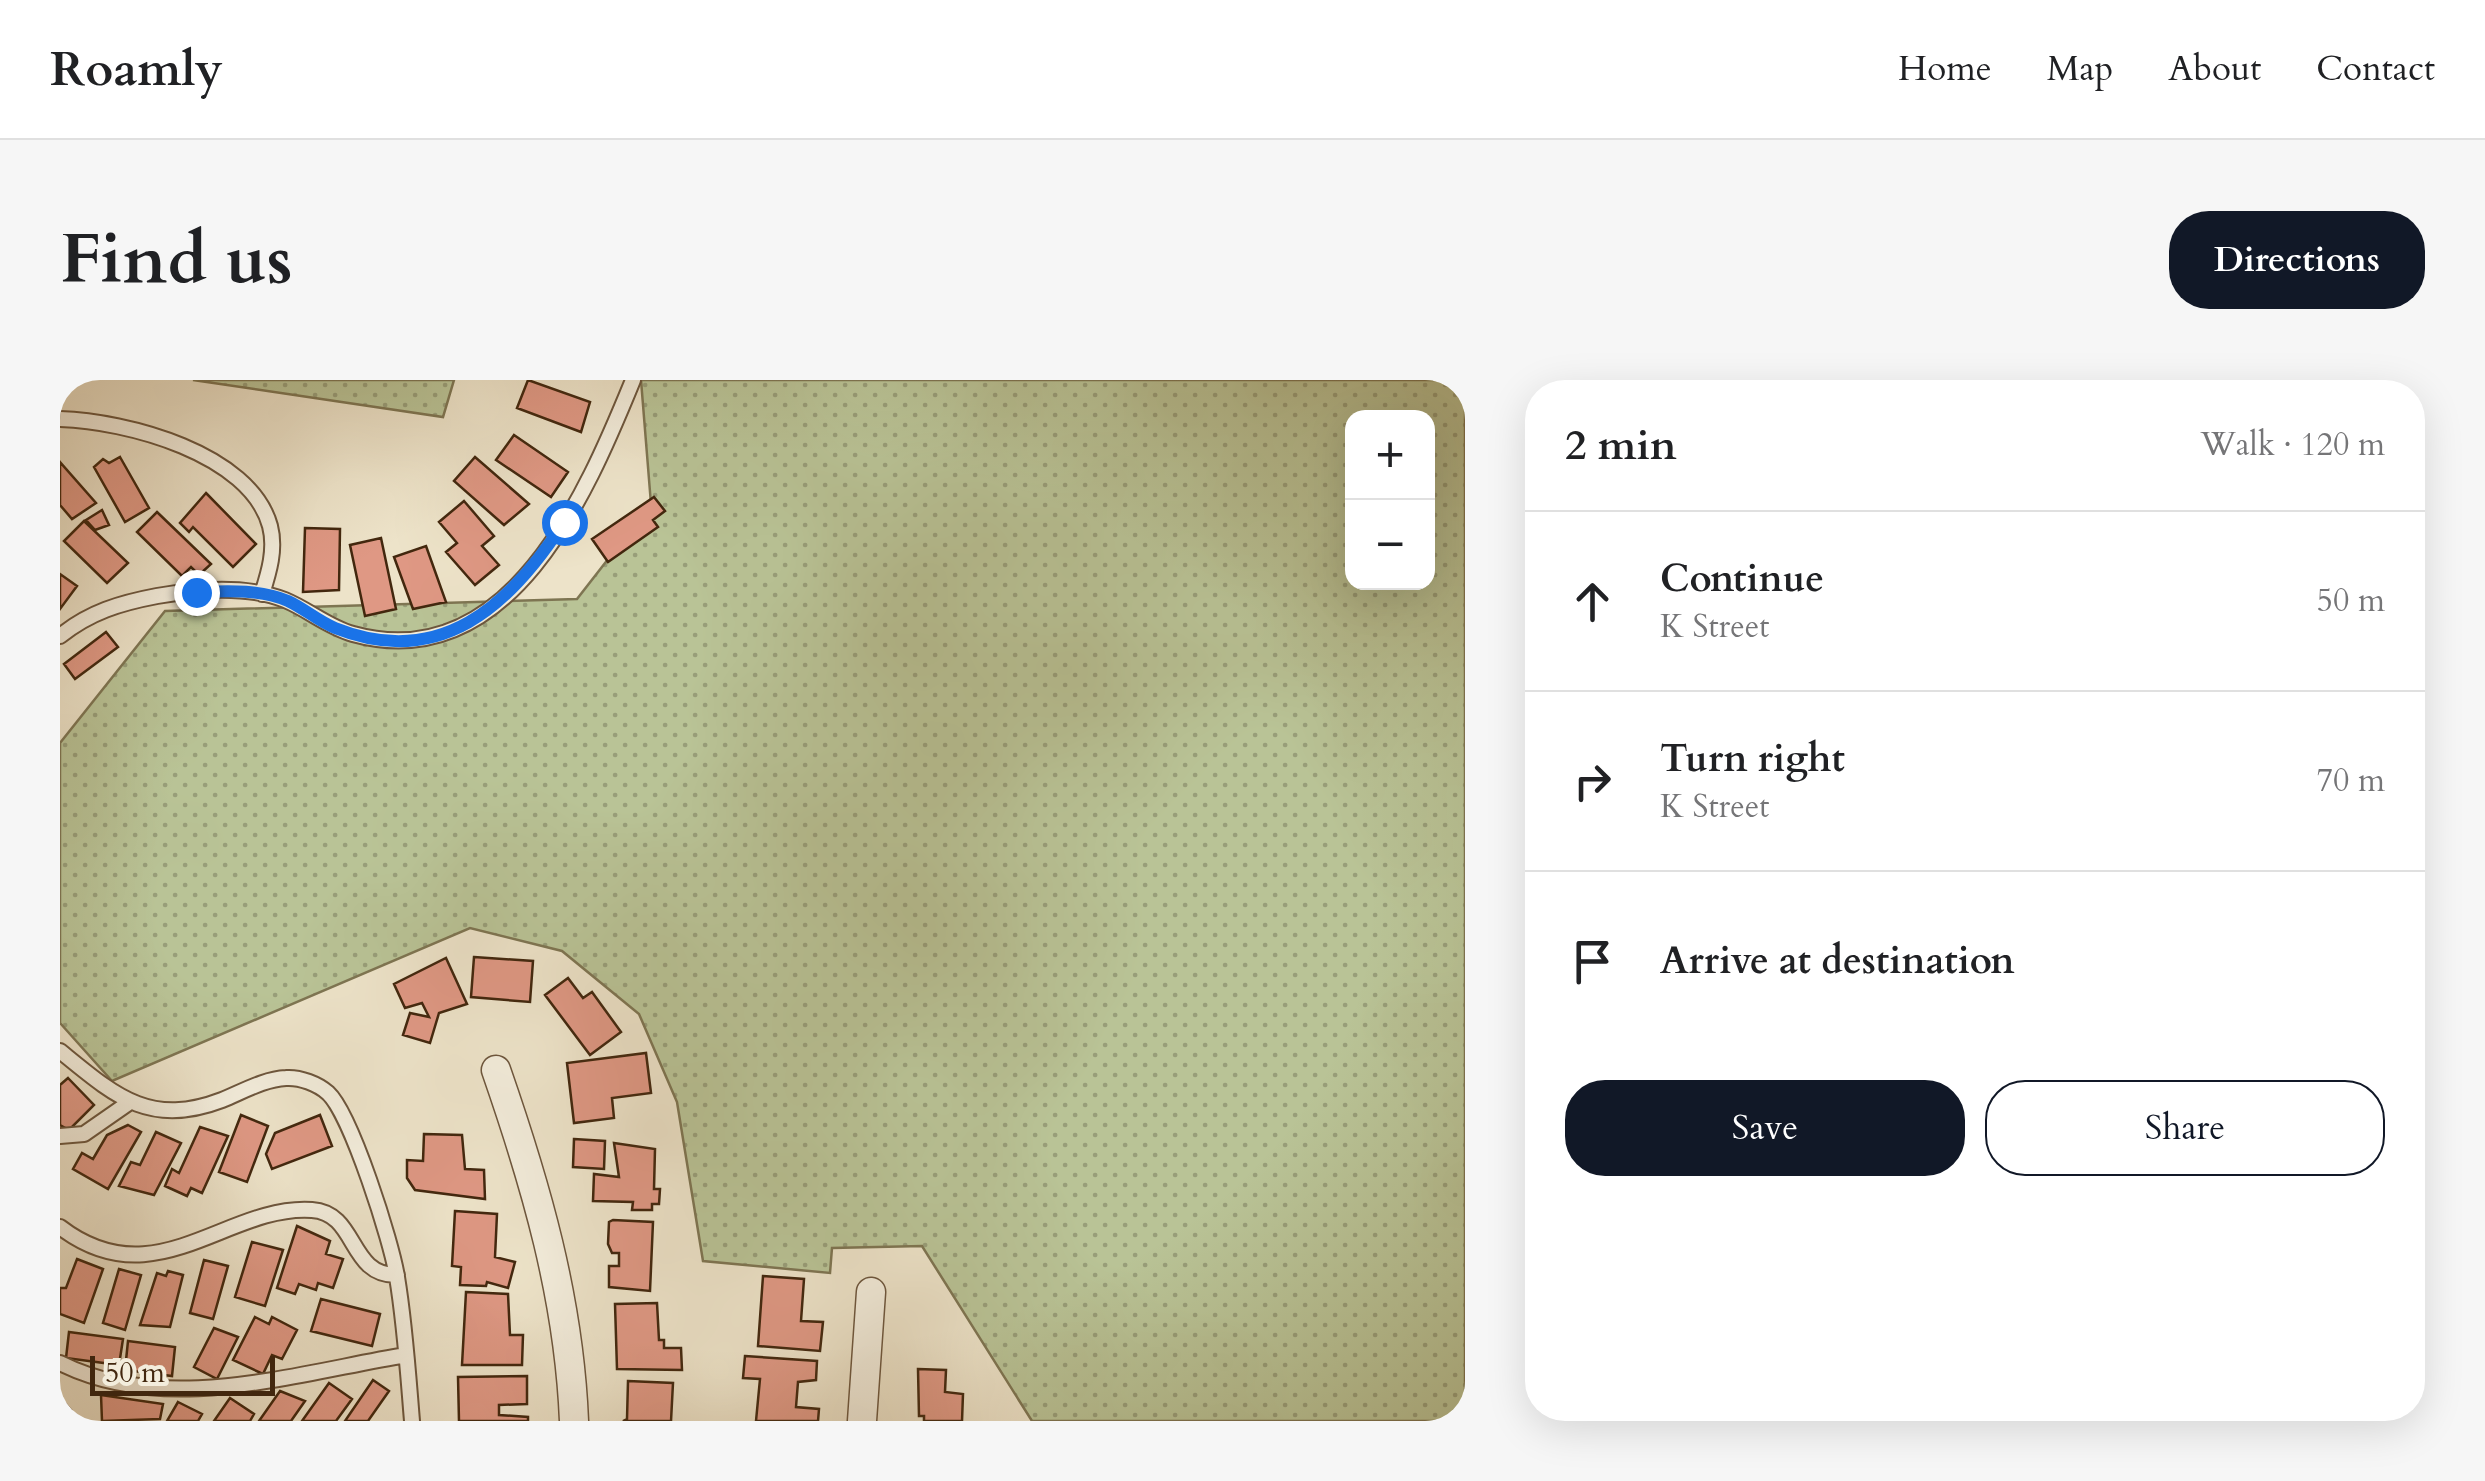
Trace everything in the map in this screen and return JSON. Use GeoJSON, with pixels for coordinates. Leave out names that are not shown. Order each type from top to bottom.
{"type":"FeatureCollection","features":[{"type":"Feature","properties":{"kind":"street"},"geometry":{"type":"LineString","coordinates":[[496,1070],[552,1246],[572,1368],[574,1421]]}},
{"type":"Feature","properties":{"kind":"street"},"geometry":{"type":"LineString","coordinates":[[862,1421],[872,1292]]}},
{"type":"Feature","properties":{"kind":"lane"},"geometry":{"type":"LineString","coordinates":[[60,636],[80,620],[132,601],[196,592],[262,594],[288,601],[338,629],[373,638],[428,641],[457,630],[514,587],[538,562],[609,446],[633,380]]}},
{"type":"Feature","properties":{"kind":"lane"},"geometry":{"type":"LineString","coordinates":[[60,419],[126,428],[170,442],[237,477],[258,500],[271,529],[270,568],[262,594]]}},
{"type":"Feature","properties":{"kind":"lane"},"geometry":{"type":"LineString","coordinates":[[60,1050],[130,1102],[157,1111],[184,1112],[286,1078],[328,1092],[338,1105],[366,1176],[397,1275],[412,1421]]}},
{"type":"Feature","properties":{"kind":"lane"},"geometry":{"type":"LineString","coordinates":[[60,1136],[84,1134],[130,1102]]}},
{"type":"Feature","properties":{"kind":"lane"},"geometry":{"type":"LineString","coordinates":[[60,1227],[106,1248],[152,1253],[182,1248],[283,1212],[317,1210],[341,1222],[359,1258],[373,1272],[397,1275]]}},
{"type":"Feature","properties":{"kind":"lane"},"geometry":{"type":"LineString","coordinates":[[60,1363],[131,1385],[196,1388],[406,1355]]}},
{"type":"Feature","properties":{"kind":"lane"},"geometry":{"type":"LineString","coordinates":[[60,1409],[70,1421]]}},
{"type":"Feature","properties":{"kind":"green space"},"geometry":{"type":"Polygon","coordinates":[[[193,380],[454,380],[443,417],[193,380]]]}},
{"type":"Feature","properties":{"kind":"green space"},"geometry":{"type":"Polygon","coordinates":[[[641,380],[1465,380],[1465,1421],[1032,1421],[922,1246],[832,1248],[830,1273],[703,1261],[677,1102],[639,1014],[562,951],[470,928],[112,1081],[60,1023],[60,743],[165,611],[577,599],[651,504],[641,380]]]}},
{"type":"Feature","properties":{"kind":"building"},"geometry":{"type":"Polygon","coordinates":[[[528,380],[590,402],[581,432],[517,408],[528,380]]]}},
{"type":"Feature","properties":{"kind":"building"},"geometry":{"type":"Polygon","coordinates":[[[514,435],[568,472],[551,497],[496,460],[514,435]]]}},
{"type":"Feature","properties":{"kind":"building"},"geometry":{"type":"Polygon","coordinates":[[[120,457],[149,508],[125,522],[94,467],[103,459],[109,463],[120,457]]]}},
{"type":"Feature","properties":{"kind":"building"},"geometry":{"type":"Polygon","coordinates":[[[475,457],[529,504],[504,525],[454,481],[475,457]]]}},
{"type":"Feature","properties":{"kind":"building"},"geometry":{"type":"Polygon","coordinates":[[[60,462],[96,503],[72,519],[60,505],[60,462]]]}},
{"type":"Feature","properties":{"kind":"building"},"geometry":{"type":"Polygon","coordinates":[[[206,493],[256,544],[233,567],[193,527],[189,532],[180,523],[206,493]]]}},
{"type":"Feature","properties":{"kind":"building"},"geometry":{"type":"Polygon","coordinates":[[[654,497],[665,511],[653,520],[658,527],[608,562],[592,539],[654,497]]]}},
{"type":"Feature","properties":{"kind":"building"},"geometry":{"type":"Polygon","coordinates":[[[464,501],[494,536],[482,546],[499,565],[475,585],[446,552],[457,543],[439,522],[464,501]]]}},
{"type":"Feature","properties":{"kind":"building"},"geometry":{"type":"Polygon","coordinates":[[[102,510],[109,525],[95,530],[86,520],[102,510]]]}},
{"type":"Feature","properties":{"kind":"building"},"geometry":{"type":"Polygon","coordinates":[[[157,512],[211,564],[199,575],[191,567],[182,576],[137,532],[157,512]]]}},
{"type":"Feature","properties":{"kind":"building"},"geometry":{"type":"Polygon","coordinates":[[[84,521],[128,563],[107,583],[64,541],[84,521]]]}},
{"type":"Feature","properties":{"kind":"building"},"geometry":{"type":"Polygon","coordinates":[[[305,528],[340,529],[339,590],[303,592],[305,528]]]}},
{"type":"Feature","properties":{"kind":"building"},"geometry":{"type":"Polygon","coordinates":[[[381,538],[396,609],[365,616],[350,545],[381,538]]]}},
{"type":"Feature","properties":{"kind":"building"},"geometry":{"type":"Polygon","coordinates":[[[426,546],[446,602],[413,609],[394,557],[426,546]]]}},
{"type":"Feature","properties":{"kind":"building"},"geometry":{"type":"Polygon","coordinates":[[[60,574],[77,586],[60,609],[60,574]]]}},
{"type":"Feature","properties":{"kind":"building"},"geometry":{"type":"Polygon","coordinates":[[[106,632],[118,647],[75,679],[64,664],[106,632]]]}},
{"type":"Feature","properties":{"kind":"building"},"geometry":{"type":"Polygon","coordinates":[[[474,957],[533,961],[530,1002],[471,997],[474,957]]]}},
{"type":"Feature","properties":{"kind":"building"},"geometry":{"type":"Polygon","coordinates":[[[446,958],[467,1004],[439,1013],[430,1043],[403,1035],[410,1013],[429,1017],[422,1003],[405,1008],[394,984],[446,958]]]}},
{"type":"Feature","properties":{"kind":"building"},"geometry":{"type":"Polygon","coordinates":[[[568,978],[583,998],[592,992],[621,1032],[590,1055],[545,995],[568,978]]]}},
{"type":"Feature","properties":{"kind":"building"},"geometry":{"type":"Polygon","coordinates":[[[646,1053],[651,1093],[612,1098],[614,1118],[574,1123],[567,1063],[646,1053]]]}},
{"type":"Feature","properties":{"kind":"building"},"geometry":{"type":"Polygon","coordinates":[[[68,1078],[94,1105],[69,1130],[60,1125],[60,1085],[68,1078]]]}},
{"type":"Feature","properties":{"kind":"building"},"geometry":{"type":"Polygon","coordinates":[[[241,1115],[268,1126],[247,1182],[219,1172],[241,1115]]]}},
{"type":"Feature","properties":{"kind":"building"},"geometry":{"type":"Polygon","coordinates":[[[320,1115],[332,1146],[272,1169],[266,1154],[275,1133],[320,1115]]]}},
{"type":"Feature","properties":{"kind":"building"},"geometry":{"type":"Polygon","coordinates":[[[128,1125],[141,1132],[108,1189],[73,1169],[82,1153],[93,1159],[107,1135],[128,1125]]]}},
{"type":"Feature","properties":{"kind":"building"},"geometry":{"type":"Polygon","coordinates":[[[200,1127],[228,1136],[202,1193],[191,1188],[187,1196],[165,1186],[172,1169],[179,1173],[200,1127]]]}},
{"type":"Feature","properties":{"kind":"building"},"geometry":{"type":"Polygon","coordinates":[[[156,1132],[181,1143],[154,1195],[119,1186],[131,1162],[140,1165],[156,1132]]]}},
{"type":"Feature","properties":{"kind":"building"},"geometry":{"type":"Polygon","coordinates":[[[424,1134],[462,1135],[465,1169],[484,1170],[485,1199],[415,1190],[407,1178],[407,1160],[423,1161],[424,1134]]]}},
{"type":"Feature","properties":{"kind":"building"},"geometry":{"type":"Polygon","coordinates":[[[574,1139],[605,1141],[604,1169],[573,1167],[574,1139]]]}},
{"type":"Feature","properties":{"kind":"building"},"geometry":{"type":"Polygon","coordinates":[[[614,1143],[655,1149],[654,1189],[660,1189],[659,1204],[652,1204],[652,1210],[632,1210],[633,1202],[593,1201],[594,1174],[619,1177],[614,1143]]]}},
{"type":"Feature","properties":{"kind":"building"},"geometry":{"type":"Polygon","coordinates":[[[455,1211],[497,1214],[495,1257],[515,1262],[508,1288],[487,1282],[486,1286],[460,1285],[461,1267],[452,1266],[455,1211]]]}},
{"type":"Feature","properties":{"kind":"building"},"geometry":{"type":"Polygon","coordinates":[[[609,1222],[653,1222],[650,1291],[609,1287],[609,1266],[619,1266],[619,1253],[612,1253],[608,1244],[609,1222]]]}},
{"type":"Feature","properties":{"kind":"building"},"geometry":{"type":"Polygon","coordinates":[[[297,1226],[330,1241],[326,1254],[343,1259],[333,1288],[318,1283],[316,1290],[299,1284],[295,1294],[277,1288],[297,1226]]]}},
{"type":"Feature","properties":{"kind":"building"},"geometry":{"type":"Polygon","coordinates":[[[252,1242],[283,1250],[265,1306],[235,1297],[252,1242]]]}},
{"type":"Feature","properties":{"kind":"building"},"geometry":{"type":"Polygon","coordinates":[[[77,1259],[103,1269],[84,1323],[60,1314],[60,1288],[66,1288],[77,1259]]]}},
{"type":"Feature","properties":{"kind":"building"},"geometry":{"type":"Polygon","coordinates":[[[204,1260],[228,1266],[213,1319],[190,1313],[204,1260]]]}},
{"type":"Feature","properties":{"kind":"building"},"geometry":{"type":"Polygon","coordinates":[[[119,1269],[141,1275],[125,1330],[103,1323],[119,1269]]]}},
{"type":"Feature","properties":{"kind":"building"},"geometry":{"type":"Polygon","coordinates":[[[168,1271],[183,1275],[170,1327],[140,1325],[157,1273],[166,1276],[168,1271]]]}},
{"type":"Feature","properties":{"kind":"building"},"geometry":{"type":"Polygon","coordinates":[[[763,1276],[804,1279],[801,1321],[823,1322],[820,1351],[758,1346],[763,1276]]]}},
{"type":"Feature","properties":{"kind":"building"},"geometry":{"type":"Polygon","coordinates":[[[466,1292],[508,1294],[510,1335],[523,1335],[522,1365],[462,1365],[466,1292]]]}},
{"type":"Feature","properties":{"kind":"building"},"geometry":{"type":"Polygon","coordinates":[[[321,1299],[380,1314],[372,1346],[311,1331],[321,1299]]]}},
{"type":"Feature","properties":{"kind":"building"},"geometry":{"type":"Polygon","coordinates":[[[657,1303],[659,1340],[664,1340],[664,1348],[681,1348],[682,1370],[617,1369],[615,1304],[657,1303]]]}},
{"type":"Feature","properties":{"kind":"building"},"geometry":{"type":"Polygon","coordinates":[[[255,1317],[269,1324],[272,1317],[297,1330],[282,1359],[272,1355],[263,1374],[233,1360],[255,1317]]]}},
{"type":"Feature","properties":{"kind":"building"},"geometry":{"type":"Polygon","coordinates":[[[214,1328],[238,1337],[217,1379],[194,1367],[214,1328]]]}},
{"type":"Feature","properties":{"kind":"building"},"geometry":{"type":"Polygon","coordinates":[[[69,1332],[123,1339],[119,1365],[66,1358],[69,1332]]]}},
{"type":"Feature","properties":{"kind":"building"},"geometry":{"type":"Polygon","coordinates":[[[128,1341],[175,1347],[172,1376],[125,1370],[128,1341]]]}},
{"type":"Feature","properties":{"kind":"building"},"geometry":{"type":"Polygon","coordinates":[[[745,1356],[817,1361],[816,1380],[798,1382],[796,1407],[819,1409],[818,1421],[756,1421],[760,1379],[743,1378],[745,1356]]]}},
{"type":"Feature","properties":{"kind":"building"},"geometry":{"type":"Polygon","coordinates":[[[918,1369],[946,1370],[945,1392],[963,1394],[962,1421],[924,1421],[924,1416],[919,1416],[918,1369]]]}},
{"type":"Feature","properties":{"kind":"building"},"geometry":{"type":"Polygon","coordinates":[[[527,1376],[527,1404],[499,1405],[499,1415],[528,1417],[528,1421],[459,1421],[458,1377],[527,1376]]]}},
{"type":"Feature","properties":{"kind":"building"},"geometry":{"type":"Polygon","coordinates":[[[373,1380],[389,1391],[368,1421],[345,1421],[373,1380]]]}},
{"type":"Feature","properties":{"kind":"building"},"geometry":{"type":"Polygon","coordinates":[[[628,1381],[673,1383],[671,1421],[623,1421],[627,1419],[628,1381]]]}},
{"type":"Feature","properties":{"kind":"building"},"geometry":{"type":"Polygon","coordinates":[[[329,1383],[352,1399],[336,1421],[302,1421],[329,1383]]]}},
{"type":"Feature","properties":{"kind":"building"},"geometry":{"type":"Polygon","coordinates":[[[280,1391],[305,1401],[291,1421],[259,1421],[280,1391]]]}},
{"type":"Feature","properties":{"kind":"building"},"geometry":{"type":"Polygon","coordinates":[[[101,1395],[163,1404],[160,1419],[102,1421],[101,1395]]]}},
{"type":"Feature","properties":{"kind":"building"},"geometry":{"type":"Polygon","coordinates":[[[230,1398],[254,1414],[250,1421],[214,1421],[230,1398]]]}},
{"type":"Feature","properties":{"kind":"building"},"geometry":{"type":"Polygon","coordinates":[[[178,1402],[202,1414],[198,1421],[167,1421],[178,1402]]]}},
{"type":"Feature","properties":{"kind":"route"},"geometry":{"type":"LineString","coordinates":[[196,592],[262,594],[288,601],[324,623],[355,634],[398,642],[428,641],[457,630],[482,614],[522,580],[564,522]]}}]}
